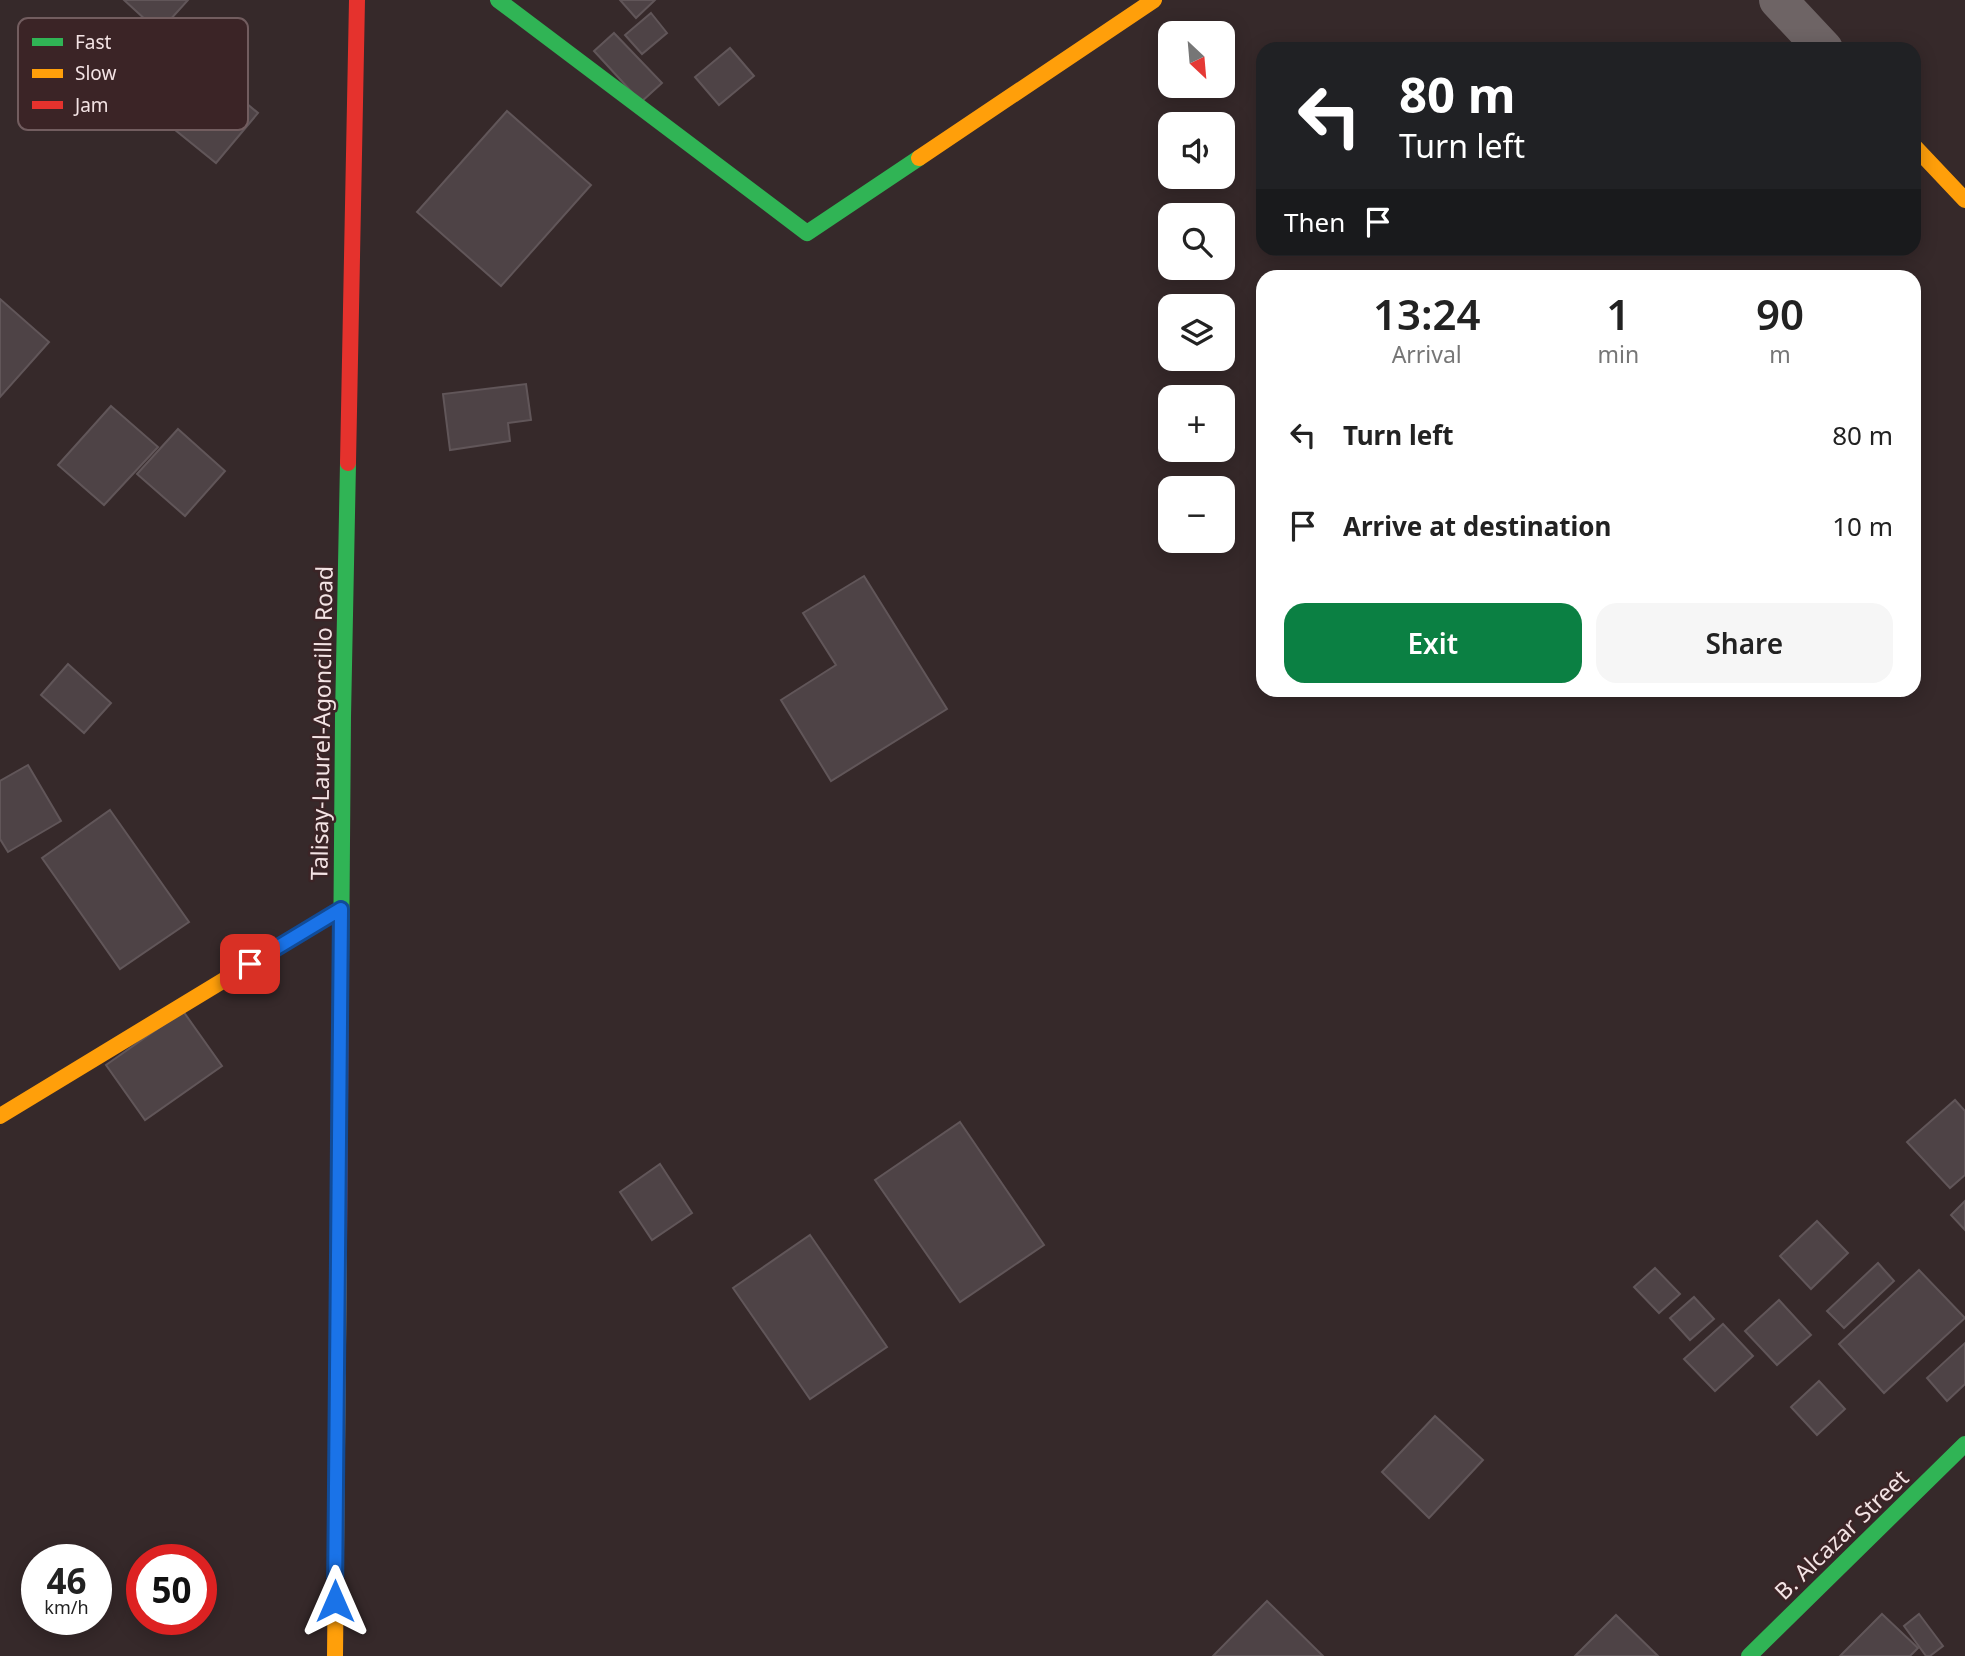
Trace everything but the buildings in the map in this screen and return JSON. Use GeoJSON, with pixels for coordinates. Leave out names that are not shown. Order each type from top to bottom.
{"type":"FeatureCollection","features":[{"type":"Feature","properties":{"kind":"main road","name":"Talisay-Laurel-Agoncillo Road"},"geometry":{"type":"LineString","coordinates":[[335,1656],[341,909],[357,0]]}},
{"type":"Feature","properties":{"kind":"main road"},"geometry":{"type":"LineString","coordinates":[[498,0],[807,233],[1154,0]]}},
{"type":"Feature","properties":{"kind":"main road"},"geometry":{"type":"LineString","coordinates":[[1921,153],[1965,200]]}},
{"type":"Feature","properties":{"kind":"main road"},"geometry":{"type":"LineString","coordinates":[[0,1116],[341,909]]}},
{"type":"Feature","properties":{"kind":"main road","name":"B. Alcazar Street"},"geometry":{"type":"LineString","coordinates":[[1748,1656],[1965,1444]]}},
{"type":"Feature","properties":{"kind":"street"},"geometry":{"type":"LineString","coordinates":[[1778,0],[1817,42]]}},
{"type":"Feature","properties":{"kind":"traffic: fast"},"geometry":{"type":"LineString","coordinates":[[498,0],[807,233],[919,158]]}},
{"type":"Feature","properties":{"kind":"traffic: fast"},"geometry":{"type":"LineString","coordinates":[[341,968],[348,463]]}},
{"type":"Feature","properties":{"kind":"traffic: fast"},"geometry":{"type":"LineString","coordinates":[[1749,1656],[1965,1444]]}},
{"type":"Feature","properties":{"kind":"traffic: slow"},"geometry":{"type":"LineString","coordinates":[[919,158],[1154,0]]}},
{"type":"Feature","properties":{"kind":"traffic: slow"},"geometry":{"type":"LineString","coordinates":[[1921,153],[1965,200]]}},
{"type":"Feature","properties":{"kind":"traffic: slow"},"geometry":{"type":"LineString","coordinates":[[0,1116],[341,909]]}},
{"type":"Feature","properties":{"kind":"traffic: slow"},"geometry":{"type":"LineString","coordinates":[[335,1656],[339,1243]]}},
{"type":"Feature","properties":{"kind":"traffic: jam"},"geometry":{"type":"LineString","coordinates":[[348,463],[357,0]]}},
{"type":"Feature","properties":{"kind":"traffic: jam"},"geometry":{"type":"LineString","coordinates":[[339,1243],[341,968]]}},
{"type":"Feature","properties":{"kind":"route"},"geometry":{"type":"LineString","coordinates":[[250,964],[341,909],[335,1601]]}}]}
